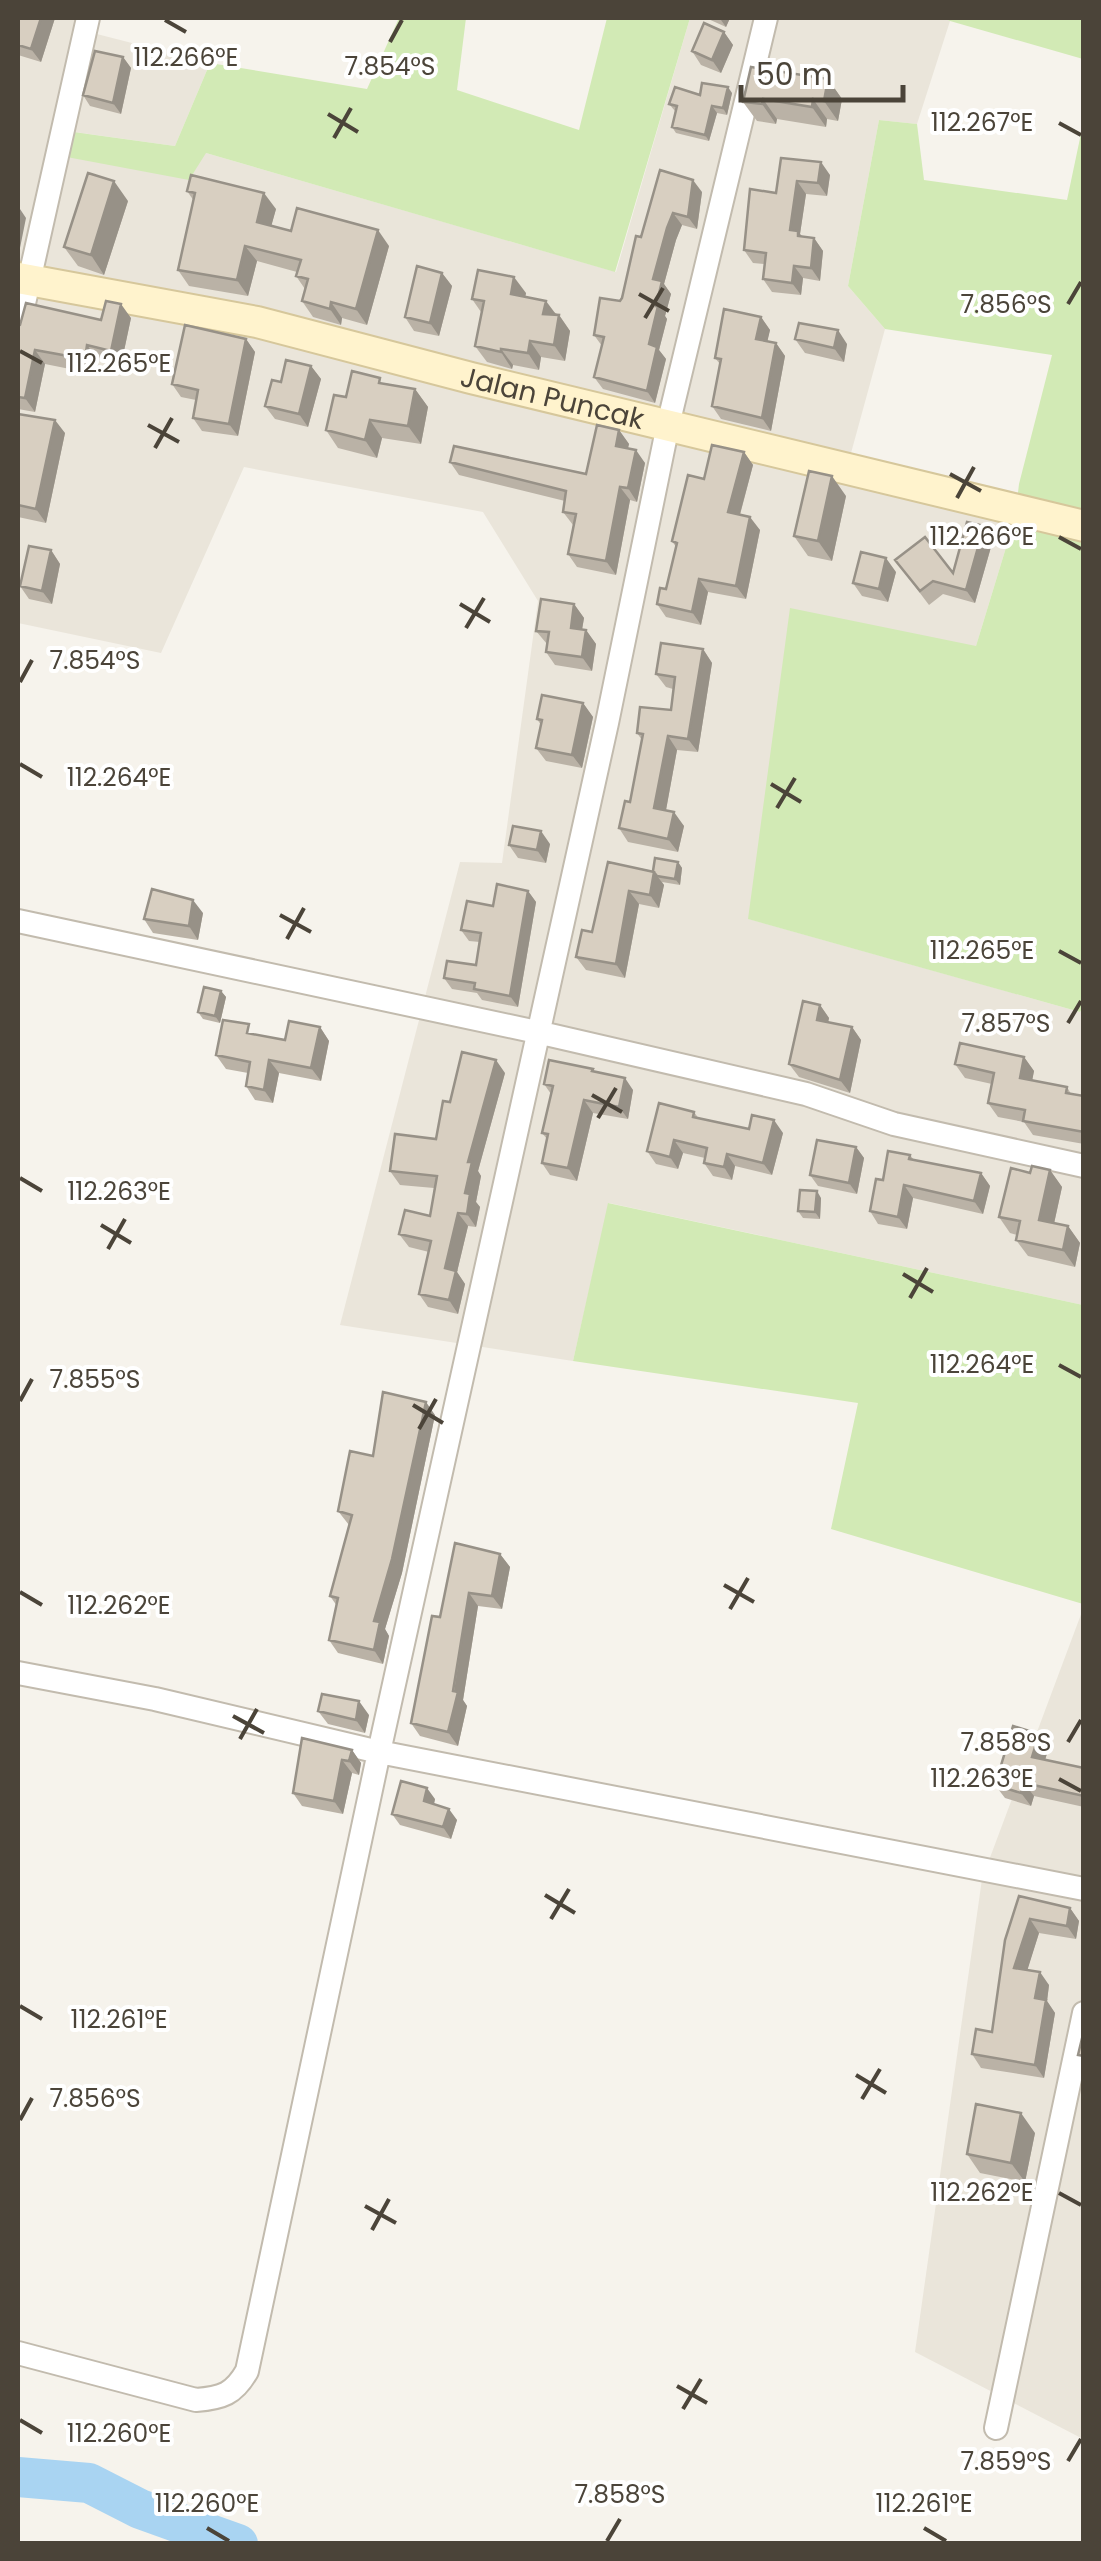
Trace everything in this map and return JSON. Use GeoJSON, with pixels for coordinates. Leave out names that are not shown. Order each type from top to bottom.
{"type":"FeatureCollection","features":[{"type":"Feature","properties":{"kind":"street"},"geometry":{"type":"LineString","coordinates":[[18,330],[23,279],[88,18]]}},
{"type":"Feature","properties":{"kind":"street"},"geometry":{"type":"LineString","coordinates":[[18,2353],[196,2400],[221,2398],[237,2389],[247,2371],[379,1752],[607,724],[668,425],[766,18]]}},
{"type":"Feature","properties":{"kind":"street","name":"Jalan Puncak"},"geometry":{"type":"LineString","coordinates":[[23,279],[257,322],[471,378],[1084,526]]}},
{"type":"Feature","properties":{"kind":"street"},"geometry":{"type":"LineString","coordinates":[[18,921],[537,1032],[806,1094],[894,1124],[1084,1166]]}},
{"type":"Feature","properties":{"kind":"street"},"geometry":{"type":"LineString","coordinates":[[18,1673],[154,1699],[379,1752],[1084,1888]]}},
{"type":"Feature","properties":{"kind":"street"},"geometry":{"type":"LineString","coordinates":[[996,2428],[1084,2013]]}},
{"type":"Feature","properties":{"kind":"shaded area"},"geometry":{"type":"Polygon","coordinates":[[[18,18],[86,18],[89,32],[210,63],[175,146],[67,131],[206,153],[616,272],[690,18],[950,21],[917,124],[879,120],[848,286],[885,329],[845,475],[1015,518],[976,646],[749,919],[1080,1012],[1083,1005],[1083,1305],[609,1203],[573,1361],[340,1325],[460,862],[502,863],[538,601],[483,512],[244,467],[161,653],[18,623],[18,18]]]}},
{"type":"Feature","properties":{"kind":"shaded area"},"geometry":{"type":"Polygon","coordinates":[[[1083,1609],[1083,2439],[915,2352],[982,1879],[1083,1609]]]}},
{"type":"Feature","properties":{"kind":"green space"},"geometry":{"type":"Polygon","coordinates":[[[399,18],[466,18],[457,90],[579,130],[607,18],[690,18],[615,272],[206,153],[189,180],[56,155],[66,131],[175,146],[210,63],[367,89],[399,18]]]}},
{"type":"Feature","properties":{"kind":"green space"},"geometry":{"type":"Polygon","coordinates":[[[943,18],[1083,18],[1083,59],[950,21],[943,18]]]}},
{"type":"Feature","properties":{"kind":"green space"},"geometry":{"type":"Polygon","coordinates":[[[879,120],[917,124],[924,180],[1067,200],[1083,124],[1084,1005],[1080,1012],[748,919],[790,608],[976,646],[1015,518],[1019,484],[1052,355],[885,329],[848,286],[879,120]]]}},
{"type":"Feature","properties":{"kind":"green space"},"geometry":{"type":"Polygon","coordinates":[[[608,1203],[1083,1305],[1083,1604],[831,1529],[858,1403],[573,1361],[608,1203]]]}},
{"type":"Feature","properties":{"kind":"building"},"geometry":{"type":"Polygon","coordinates":[[[18,18],[41,18],[31,49],[18,45],[18,18]]]}},
{"type":"Feature","properties":{"kind":"building"},"geometry":{"type":"Polygon","coordinates":[[[704,23],[724,32],[712,60],[692,51],[704,23]]]}},
{"type":"Feature","properties":{"kind":"building"},"geometry":{"type":"Polygon","coordinates":[[[95,51],[123,57],[113,103],[83,95],[95,51]]]}},
{"type":"Feature","properties":{"kind":"building"},"geometry":{"type":"Polygon","coordinates":[[[751,67],[828,79],[824,101],[813,99],[812,107],[763,99],[762,104],[743,102],[751,67]]]}},
{"type":"Feature","properties":{"kind":"building"},"geometry":{"type":"Polygon","coordinates":[[[702,83],[728,87],[723,108],[712,106],[705,135],[672,127],[677,106],[669,104],[675,87],[700,95],[702,83]]]}},
{"type":"Feature","properties":{"kind":"building"},"geometry":{"type":"Polygon","coordinates":[[[781,158],[821,162],[818,183],[797,181],[790,230],[798,231],[798,236],[814,238],[811,268],[794,266],[792,283],[763,279],[766,253],[744,250],[750,189],[776,193],[781,158]]]}},
{"type":"Feature","properties":{"kind":"building"},"geometry":{"type":"Polygon","coordinates":[[[660,170],[693,180],[688,217],[673,213],[653,279],[662,281],[649,344],[657,347],[647,391],[594,377],[604,337],[594,335],[600,298],[622,298],[636,236],[641,237],[660,170]]]}},
{"type":"Feature","properties":{"kind":"building"},"geometry":{"type":"Polygon","coordinates":[[[88,173],[114,181],[91,255],[64,247],[88,173]]]}},
{"type":"Feature","properties":{"kind":"building"},"geometry":{"type":"Polygon","coordinates":[[[191,175],[264,193],[257,222],[291,231],[297,208],[378,230],[356,309],[331,302],[330,309],[302,301],[308,279],[296,276],[301,260],[245,246],[237,280],[178,270],[195,193],[187,191],[191,175]]]}},
{"type":"Feature","properties":{"kind":"building"},"geometry":{"type":"Polygon","coordinates":[[[417,266],[442,273],[430,323],[405,317],[417,266]]]}},
{"type":"Feature","properties":{"kind":"building"},"geometry":{"type":"Polygon","coordinates":[[[478,270],[514,277],[511,294],[546,301],[543,314],[559,315],[554,345],[530,341],[528,353],[475,346],[484,301],[472,299],[478,270]]]}},
{"type":"Feature","properties":{"kind":"building"},"geometry":{"type":"Polygon","coordinates":[[[106,301],[121,304],[111,351],[87,345],[85,359],[35,350],[25,398],[18,397],[18,326],[26,303],[101,320],[106,301]]]}},
{"type":"Feature","properties":{"kind":"building"},"geometry":{"type":"Polygon","coordinates":[[[724,309],[761,317],[756,339],[776,343],[762,418],[712,406],[721,359],[715,358],[724,309]]]}},
{"type":"Feature","properties":{"kind":"building"},"geometry":{"type":"Polygon","coordinates":[[[799,323],[838,330],[834,348],[795,339],[799,323]]]}},
{"type":"Feature","properties":{"kind":"building"},"geometry":{"type":"Polygon","coordinates":[[[185,325],[246,339],[229,424],[193,418],[198,390],[172,384],[185,325]]]}},
{"type":"Feature","properties":{"kind":"building"},"geometry":{"type":"Polygon","coordinates":[[[286,360],[311,366],[299,414],[265,406],[272,380],[281,382],[286,360]]]}},
{"type":"Feature","properties":{"kind":"building"},"geometry":{"type":"Polygon","coordinates":[[[352,371],[380,378],[379,383],[415,389],[408,426],[370,420],[365,440],[326,430],[334,395],[346,397],[352,371]]]}},
{"type":"Feature","properties":{"kind":"building"},"geometry":{"type":"Polygon","coordinates":[[[18,414],[55,420],[36,509],[18,505],[18,414]]]}},
{"type":"Feature","properties":{"kind":"building"},"geometry":{"type":"Polygon","coordinates":[[[597,425],[619,430],[616,446],[636,450],[628,488],[620,487],[606,561],[568,554],[576,514],[563,512],[566,491],[450,462],[454,446],[586,474],[597,425]]]}},
{"type":"Feature","properties":{"kind":"building"},"geometry":{"type":"Polygon","coordinates":[[[712,445],[744,452],[728,512],[750,517],[736,586],[699,579],[692,612],[657,604],[660,588],[666,589],[677,543],[672,541],[688,475],[704,479],[712,445]]]}},
{"type":"Feature","properties":{"kind":"building"},"geometry":{"type":"Polygon","coordinates":[[[809,471],[832,476],[818,541],[794,536],[809,471]]]}},
{"type":"Feature","properties":{"kind":"building"},"geometry":{"type":"Polygon","coordinates":[[[967,522],[984,526],[966,590],[933,581],[920,591],[895,560],[925,537],[953,573],[967,522]]]}},
{"type":"Feature","properties":{"kind":"building"},"geometry":{"type":"Polygon","coordinates":[[[29,546],[51,550],[42,591],[20,586],[29,546]]]}},
{"type":"Feature","properties":{"kind":"building"},"geometry":{"type":"Polygon","coordinates":[[[861,552],[886,558],[879,589],[853,583],[861,552]]]}},
{"type":"Feature","properties":{"kind":"building"},"geometry":{"type":"Polygon","coordinates":[[[541,599],[574,604],[571,628],[586,630],[582,657],[546,652],[549,632],[536,631],[541,599]]]}},
{"type":"Feature","properties":{"kind":"building"},"geometry":{"type":"Polygon","coordinates":[[[661,643],[703,649],[688,739],[668,736],[654,808],[674,812],[668,839],[619,828],[625,801],[630,802],[643,734],[637,733],[640,707],[671,710],[675,677],[656,674],[661,643]]]}},
{"type":"Feature","properties":{"kind":"building"},"geometry":{"type":"Polygon","coordinates":[[[542,695],[583,703],[572,755],[536,748],[542,695]]]}},
{"type":"Feature","properties":{"kind":"building"},"geometry":{"type":"Polygon","coordinates":[[[513,826],[541,831],[537,850],[509,845],[513,826]]]}},
{"type":"Feature","properties":{"kind":"building"},"geometry":{"type":"Polygon","coordinates":[[[655,858],[678,862],[675,879],[657,876],[653,871],[655,858]]]}},
{"type":"Feature","properties":{"kind":"building"},"geometry":{"type":"Polygon","coordinates":[[[608,862],[654,872],[650,895],[629,891],[616,964],[576,957],[582,930],[592,932],[608,862]]]}},
{"type":"Feature","properties":{"kind":"building"},"geometry":{"type":"Polygon","coordinates":[[[497,884],[528,891],[510,996],[474,989],[475,983],[444,978],[447,961],[476,965],[481,933],[461,930],[467,901],[493,906],[497,884]]]}},
{"type":"Feature","properties":{"kind":"building"},"geometry":{"type":"Polygon","coordinates":[[[152,889],[193,900],[189,926],[144,919],[152,889]]]}},
{"type":"Feature","properties":{"kind":"building"},"geometry":{"type":"Polygon","coordinates":[[[204,987],[221,991],[215,1016],[198,1012],[204,987]]]}},
{"type":"Feature","properties":{"kind":"building"},"geometry":{"type":"Polygon","coordinates":[[[803,1001],[820,1005],[817,1020],[852,1027],[840,1080],[789,1064],[803,1001]]]}},
{"type":"Feature","properties":{"kind":"building"},"geometry":{"type":"Polygon","coordinates":[[[223,1020],[249,1024],[247,1033],[285,1040],[289,1021],[320,1027],[311,1068],[269,1060],[264,1090],[246,1086],[250,1062],[216,1055],[223,1020]]]}},
{"type":"Feature","properties":{"kind":"building"},"geometry":{"type":"Polygon","coordinates":[[[960,1043],[1024,1057],[1020,1078],[1067,1087],[1066,1093],[1084,1096],[1084,1132],[1023,1121],[1025,1110],[988,1103],[994,1073],[955,1064],[960,1043]]]}},
{"type":"Feature","properties":{"kind":"building"},"geometry":{"type":"Polygon","coordinates":[[[462,1052],[496,1060],[468,1162],[472,1162],[465,1193],[470,1194],[467,1214],[458,1213],[445,1268],[456,1271],[449,1300],[419,1294],[431,1241],[399,1234],[405,1210],[430,1216],[437,1176],[390,1171],[395,1134],[436,1139],[443,1101],[450,1102],[462,1052]]]}},
{"type":"Feature","properties":{"kind":"building"},"geometry":{"type":"Polygon","coordinates":[[[549,1060],[625,1078],[619,1107],[584,1100],[568,1168],[542,1163],[548,1134],[542,1133],[553,1086],[544,1084],[549,1060]]]}},
{"type":"Feature","properties":{"kind":"building"},"geometry":{"type":"Polygon","coordinates":[[[659,1103],[694,1112],[693,1117],[749,1129],[752,1115],[774,1120],[763,1163],[727,1154],[724,1167],[704,1163],[707,1148],[674,1140],[670,1157],[647,1151],[659,1103]]]}},
{"type":"Feature","properties":{"kind":"building"},"geometry":{"type":"Polygon","coordinates":[[[817,1140],[856,1147],[849,1183],[810,1175],[817,1140]]]}},
{"type":"Feature","properties":{"kind":"building"},"geometry":{"type":"Polygon","coordinates":[[[888,1151],[981,1173],[974,1201],[904,1185],[898,1217],[870,1211],[876,1179],[883,1180],[888,1151]]]}},
{"type":"Feature","properties":{"kind":"building"},"geometry":{"type":"Polygon","coordinates":[[[1032,1166],[1050,1170],[1039,1220],[1068,1226],[1063,1250],[1016,1240],[1020,1221],[999,1217],[1011,1168],[1030,1173],[1032,1166]]]}},
{"type":"Feature","properties":{"kind":"building"},"geometry":{"type":"Polygon","coordinates":[[[800,1190],[817,1191],[815,1212],[798,1211],[800,1190]]]}},
{"type":"Feature","properties":{"kind":"building"},"geometry":{"type":"Polygon","coordinates":[[[383,1392],[426,1402],[392,1559],[374,1621],[380,1622],[374,1650],[329,1640],[338,1598],[330,1596],[352,1515],[338,1511],[350,1451],[373,1456],[383,1392]]]}},
{"type":"Feature","properties":{"kind":"building"},"geometry":{"type":"Polygon","coordinates":[[[455,1543],[500,1554],[492,1596],[469,1593],[453,1691],[458,1692],[448,1732],[411,1723],[432,1616],[440,1617],[455,1543]]]}},
{"type":"Feature","properties":{"kind":"building"},"geometry":{"type":"Polygon","coordinates":[[[322,1694],[359,1701],[356,1720],[318,1711],[322,1694]]]}},
{"type":"Feature","properties":{"kind":"building"},"geometry":{"type":"Polygon","coordinates":[[[1013,1726],[1039,1734],[1032,1757],[1084,1768],[1084,1796],[1024,1783],[1021,1793],[995,1785],[1013,1726]]]}},
{"type":"Feature","properties":{"kind":"building"},"geometry":{"type":"Polygon","coordinates":[[[302,1738],[352,1750],[349,1761],[342,1760],[334,1801],[293,1793],[302,1738]]]}},
{"type":"Feature","properties":{"kind":"building"},"geometry":{"type":"Polygon","coordinates":[[[401,1781],[427,1788],[424,1801],[449,1809],[443,1827],[392,1814],[401,1781]]]}},
{"type":"Feature","properties":{"kind":"building"},"geometry":{"type":"Polygon","coordinates":[[[1019,1896],[1070,1908],[1067,1926],[1030,1919],[1014,1968],[1040,1972],[1035,1998],[1046,2000],[1035,2065],[972,2054],[976,2029],[992,2032],[1005,1940],[1019,1896]]]}},
{"type":"Feature","properties":{"kind":"building"},"geometry":{"type":"Polygon","coordinates":[[[1084,2030],[1084,2056],[1078,2055],[1084,2030]]]}},
{"type":"Feature","properties":{"kind":"building"},"geometry":{"type":"Polygon","coordinates":[[[976,2104],[1021,2113],[1011,2163],[967,2154],[976,2104]]]}},
{"type":"Feature","properties":{"kind":"waterway"},"geometry":{"type":"LineString","coordinates":[[18,2477],[89,2483],[140,2509],[238,2544]]}}]}
